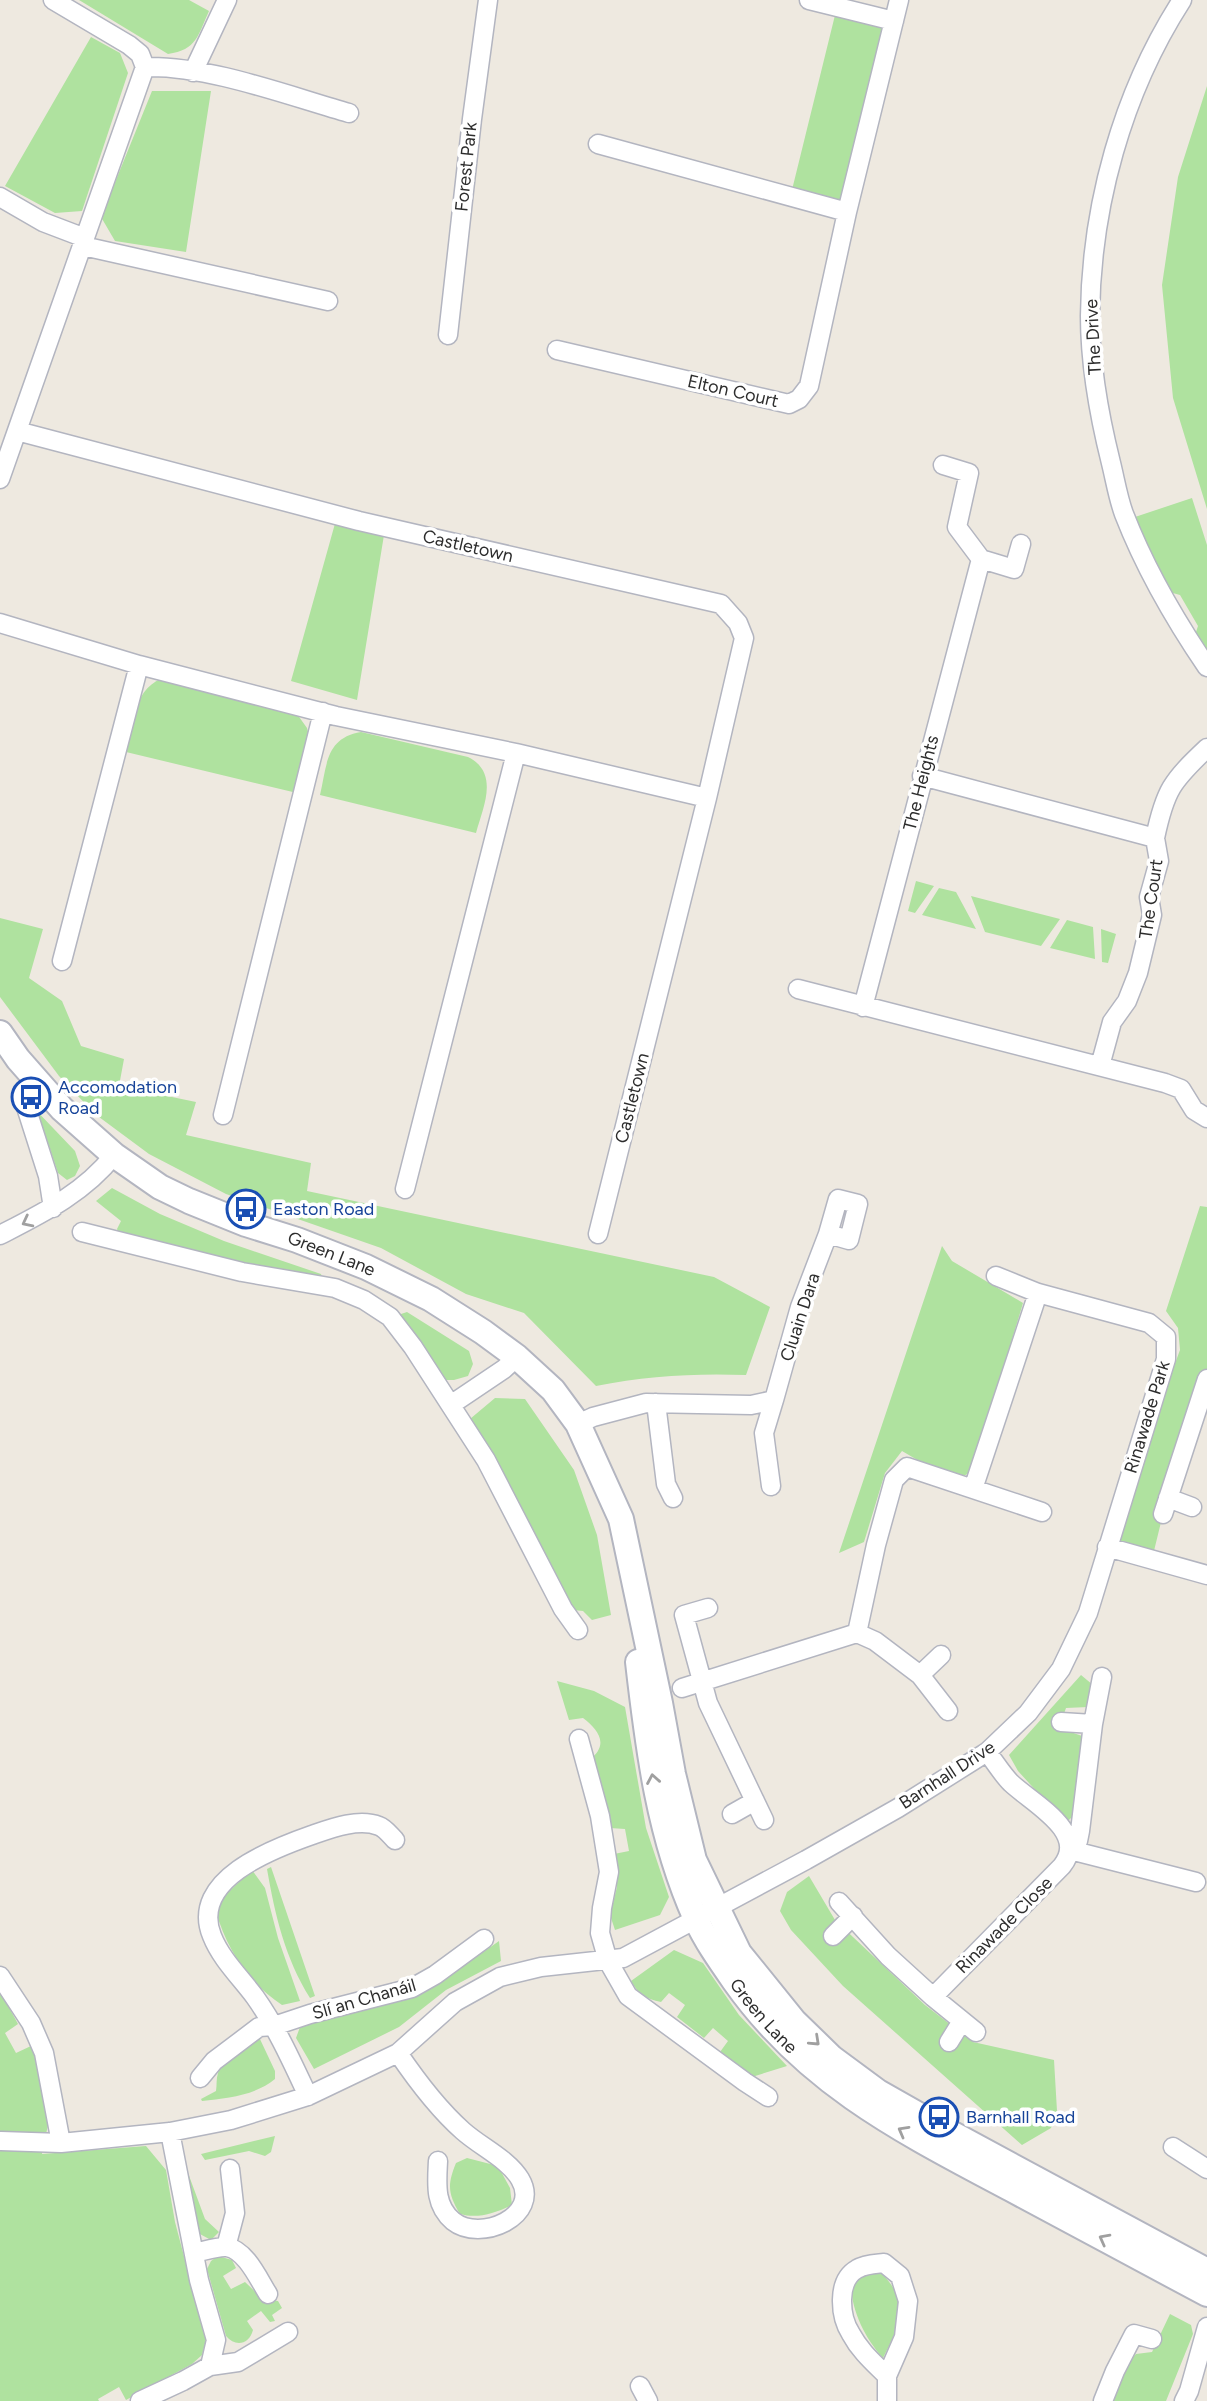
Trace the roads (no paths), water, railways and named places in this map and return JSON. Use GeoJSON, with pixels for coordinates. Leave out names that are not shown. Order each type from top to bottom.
{"type":"FeatureCollection","features":[{"type":"Feature","properties":{"kind":"street"},"geometry":{"type":"LineString","coordinates":[[0,479],[145,67],[140,54],[130,45],[54,0]]}},
{"type":"Feature","properties":{"kind":"street"},"geometry":{"type":"LineString","coordinates":[[193,72],[227,0]]}},
{"type":"Feature","properties":{"kind":"street","name":"Forest Park"},"geometry":{"type":"LineString","coordinates":[[448,335],[488,0]]}},
{"type":"Feature","properties":{"kind":"street"},"geometry":{"type":"LineString","coordinates":[[809,0],[894,21]]}},
{"type":"Feature","properties":{"kind":"street","name":"Elton Court"},"geometry":{"type":"LineString","coordinates":[[557,350],[789,404],[799,399],[809,386],[847,212],[899,0]]}},
{"type":"Feature","properties":{"kind":"street","name":"The Drive"},"geometry":{"type":"LineString","coordinates":[[1181,0],[1137,82],[1117,142],[1093,250],[1090,318],[1102,427],[1124,513],[1157,586],[1207,667]]}},
{"type":"Feature","properties":{"kind":"street"},"geometry":{"type":"LineString","coordinates":[[145,67],[158,66],[221,77],[349,113]]}},
{"type":"Feature","properties":{"kind":"street"},"geometry":{"type":"LineString","coordinates":[[598,144],[847,212]]}},
{"type":"Feature","properties":{"kind":"street"},"geometry":{"type":"LineString","coordinates":[[0,197],[84,242],[328,301]]}},
{"type":"Feature","properties":{"kind":"street","name":"Castletown"},"geometry":{"type":"LineString","coordinates":[[17,431],[359,521],[721,604],[738,623],[744,638],[598,1234]]}},
{"type":"Feature","properties":{"kind":"street"},"geometry":{"type":"LineString","coordinates":[[943,466],[969,473],[957,527],[981,559],[1014,569],[1021,544]]}},
{"type":"Feature","properties":{"kind":"street","name":"The Heights"},"geometry":{"type":"LineString","coordinates":[[863,1007],[981,559]]}},
{"type":"Feature","properties":{"kind":"street"},"geometry":{"type":"LineString","coordinates":[[0,623],[139,665],[323,712],[516,753],[706,798]]}},
{"type":"Feature","properties":{"kind":"street"},"geometry":{"type":"LineString","coordinates":[[62,961],[139,665]]}},
{"type":"Feature","properties":{"kind":"street"},"geometry":{"type":"LineString","coordinates":[[223,1115],[323,712]]}},
{"type":"Feature","properties":{"kind":"street"},"geometry":{"type":"LineString","coordinates":[[1156,838],[1159,818],[1172,785],[1207,748]]}},
{"type":"Feature","properties":{"kind":"street"},"geometry":{"type":"LineString","coordinates":[[405,1189],[516,753]]}},
{"type":"Feature","properties":{"kind":"street","name":"The Court"},"geometry":{"type":"LineString","coordinates":[[922,776],[1156,838],[1160,861],[1149,897],[1152,915],[1138,973],[1127,1001],[1112,1022],[1100,1066]]}},
{"type":"Feature","properties":{"kind":"street"},"geometry":{"type":"LineString","coordinates":[[798,989],[1165,1083],[1181,1089],[1194,1110],[1207,1118]]}},
{"type":"Feature","properties":{"kind":"street","name":"Green Lane"},"geometry":{"type":"LineString","coordinates":[[0,1033],[18,1059],[62,1109],[114,1154],[160,1187],[189,1201],[366,1267],[420,1294],[483,1332],[517,1357],[553,1390],[578,1424],[621,1519],[673,1774],[706,1914],[794,2021],[832,2058],[878,2092],[1207,2271]]}},
{"type":"Feature","properties":{"kind":"street"},"geometry":{"type":"LineString","coordinates":[[26,1107],[48,1176],[53,1208]]}},
{"type":"Feature","properties":{"kind":"street"},"geometry":{"type":"LineString","coordinates":[[0,1236],[53,1208],[98,1175],[114,1154]]}},
{"type":"Feature","properties":{"kind":"street"},"geometry":{"type":"LineString","coordinates":[[82,1232],[242,1272],[335,1288],[351,1294],[390,1317],[452,1405],[486,1460],[563,1609],[578,1630]]}},
{"type":"Feature","properties":{"kind":"street","name":"Cluain Dara"},"geometry":{"type":"LineString","coordinates":[[771,1486],[764,1433],[800,1307],[828,1234]]}},
{"type":"Feature","properties":{"kind":"street","name":"Rinawade Park"},"geometry":{"type":"LineString","coordinates":[[996,1276],[1038,1293],[1149,1323],[1167,1337],[1166,1359],[1107,1547]]}},
{"type":"Feature","properties":{"kind":"street"},"geometry":{"type":"LineString","coordinates":[[973,1489],[1038,1293]]}},
{"type":"Feature","properties":{"kind":"street"},"geometry":{"type":"LineString","coordinates":[[452,1405],[517,1357]]}},
{"type":"Feature","properties":{"kind":"street"},"geometry":{"type":"LineString","coordinates":[[1192,1507],[1166,1506],[1207,1379]]}},
{"type":"Feature","properties":{"kind":"street"},"geometry":{"type":"LineString","coordinates":[[578,1424],[593,1417],[646,1403],[751,1405],[774,1400]]}},
{"type":"Feature","properties":{"kind":"street"},"geometry":{"type":"LineString","coordinates":[[656,1403],[666,1484],[673,1498]]}},
{"type":"Feature","properties":{"kind":"street"},"geometry":{"type":"LineString","coordinates":[[857,1633],[876,1545],[894,1480],[907,1467],[1042,1512]]}},
{"type":"Feature","properties":{"kind":"street","name":"Green Lane"},"geometry":{"type":"LineString","coordinates":[[621,1519],[652,1776],[662,1824],[717,1936],[790,2048],[842,2092],[896,2128],[1207,2294]]}},
{"type":"Feature","properties":{"kind":"street"},"geometry":{"type":"LineString","coordinates":[[1107,1547],[1207,1575]]}},
{"type":"Feature","properties":{"kind":"street","name":"Barnhall Drive"},"geometry":{"type":"LineString","coordinates":[[1,2141],[61,2143],[170,2132],[232,2120],[308,2096],[398,2053],[455,2002],[500,1977],[541,1967],[624,1958],[706,1914],[898,1808],[987,1752],[1028,1713],[1061,1669],[1088,1613],[1107,1547]]}},
{"type":"Feature","properties":{"kind":"street"},"geometry":{"type":"LineString","coordinates":[[708,1608],[684,1615],[708,1703],[764,1820]]}},
{"type":"Feature","properties":{"kind":"street"},"geometry":{"type":"LineString","coordinates":[[682,1688],[857,1633],[875,1641],[920,1675],[948,1711]]}},
{"type":"Feature","properties":{"kind":"street"},"geometry":{"type":"LineString","coordinates":[[920,1675],[941,1655]]}},
{"type":"Feature","properties":{"kind":"street","name":"Rinawade Close"},"geometry":{"type":"LineString","coordinates":[[933,1997],[1062,1866],[1078,1841],[1102,1677]]}},
{"type":"Feature","properties":{"kind":"street"},"geometry":{"type":"LineString","coordinates":[[1061,1722],[1093,1724]]}},
{"type":"Feature","properties":{"kind":"street"},"geometry":{"type":"LineString","coordinates":[[579,1739],[600,1816],[609,1872],[600,1933],[608,1961],[628,1996],[768,2097]]}},
{"type":"Feature","properties":{"kind":"street"},"geometry":{"type":"LineString","coordinates":[[987,1752],[1008,1781],[1062,1826],[1068,1837],[1070,1850],[1196,1882]]}},
{"type":"Feature","properties":{"kind":"street"},"geometry":{"type":"LineString","coordinates":[[732,1814],[755,1801]]}},
{"type":"Feature","properties":{"kind":"street"},"geometry":{"type":"LineString","coordinates":[[308,2096],[274,2026],[212,1936],[208,1911],[213,1895],[231,1875],[256,1858],[314,1834],[362,1822],[382,1827],[395,1840]]}},
{"type":"Feature","properties":{"kind":"street"},"geometry":{"type":"LineString","coordinates":[[839,1902],[888,1956],[969,2027],[949,2042]]}},
{"type":"Feature","properties":{"kind":"street"},"geometry":{"type":"LineString","coordinates":[[833,1936],[853,1916]]}},
{"type":"Feature","properties":{"kind":"street","name":"Slí an Chanáil"},"geometry":{"type":"LineString","coordinates":[[200,2078],[214,2061],[259,2027],[274,2026],[412,1988],[435,1975],[484,1939]]}},
{"type":"Feature","properties":{"kind":"street"},"geometry":{"type":"LineString","coordinates":[[0,1976],[31,2024],[44,2053],[61,2143]]}},
{"type":"Feature","properties":{"kind":"street"},"geometry":{"type":"LineString","coordinates":[[398,2053],[423,2089],[453,2122],[512,2168],[522,2183],[523,2200],[516,2215],[480,2231],[462,2228],[449,2218],[441,2206],[437,2191],[438,2161]]}},
{"type":"Feature","properties":{"kind":"street"},"geometry":{"type":"LineString","coordinates":[[170,2132],[199,2280],[216,2340],[210,2366]]}},
{"type":"Feature","properties":{"kind":"street"},"geometry":{"type":"LineString","coordinates":[[1173,2147],[1207,2169]]}},
{"type":"Feature","properties":{"kind":"street"},"geometry":{"type":"LineString","coordinates":[[226,2247],[236,2213],[230,2169]]}},
{"type":"Feature","properties":{"kind":"street"},"geometry":{"type":"LineString","coordinates":[[1023,2170],[1029,2186],[1051,2200],[1076,2224]]}},
{"type":"Feature","properties":{"kind":"street"},"geometry":{"type":"LineString","coordinates":[[1127,2227],[1147,2248],[1194,2274],[1207,2288]]}},
{"type":"Feature","properties":{"kind":"street"},"geometry":{"type":"LineString","coordinates":[[194,2253],[226,2247],[235,2250],[268,2294]]}},
{"type":"Feature","properties":{"kind":"street"},"geometry":{"type":"LineString","coordinates":[[887,2376],[862,2351],[849,2333],[843,2314],[843,2295],[848,2276],[869,2264],[884,2263],[900,2276],[908,2301],[904,2337],[887,2376],[887,2401]]}},
{"type":"Feature","properties":{"kind":"street"},"geometry":{"type":"LineString","coordinates":[[1184,2401],[1207,2327]]}},
{"type":"Feature","properties":{"kind":"street"},"geometry":{"type":"LineString","coordinates":[[139,2401],[210,2366],[238,2362],[288,2332]]}},
{"type":"Feature","properties":{"kind":"street"},"geometry":{"type":"LineString","coordinates":[[1103,2401],[1134,2334],[1152,2339]]}},
{"type":"Feature","properties":{"kind":"place","name":"Accomodation Road"},"geometry":{"type":"Point","coordinates":[31,1097]}},
{"type":"Feature","properties":{"kind":"place","name":"Easton Road"},"geometry":{"type":"Point","coordinates":[246,1209]}},
{"type":"Feature","properties":{"kind":"place","name":"Barnhall Road"},"geometry":{"type":"Point","coordinates":[939,2117]}}]}
